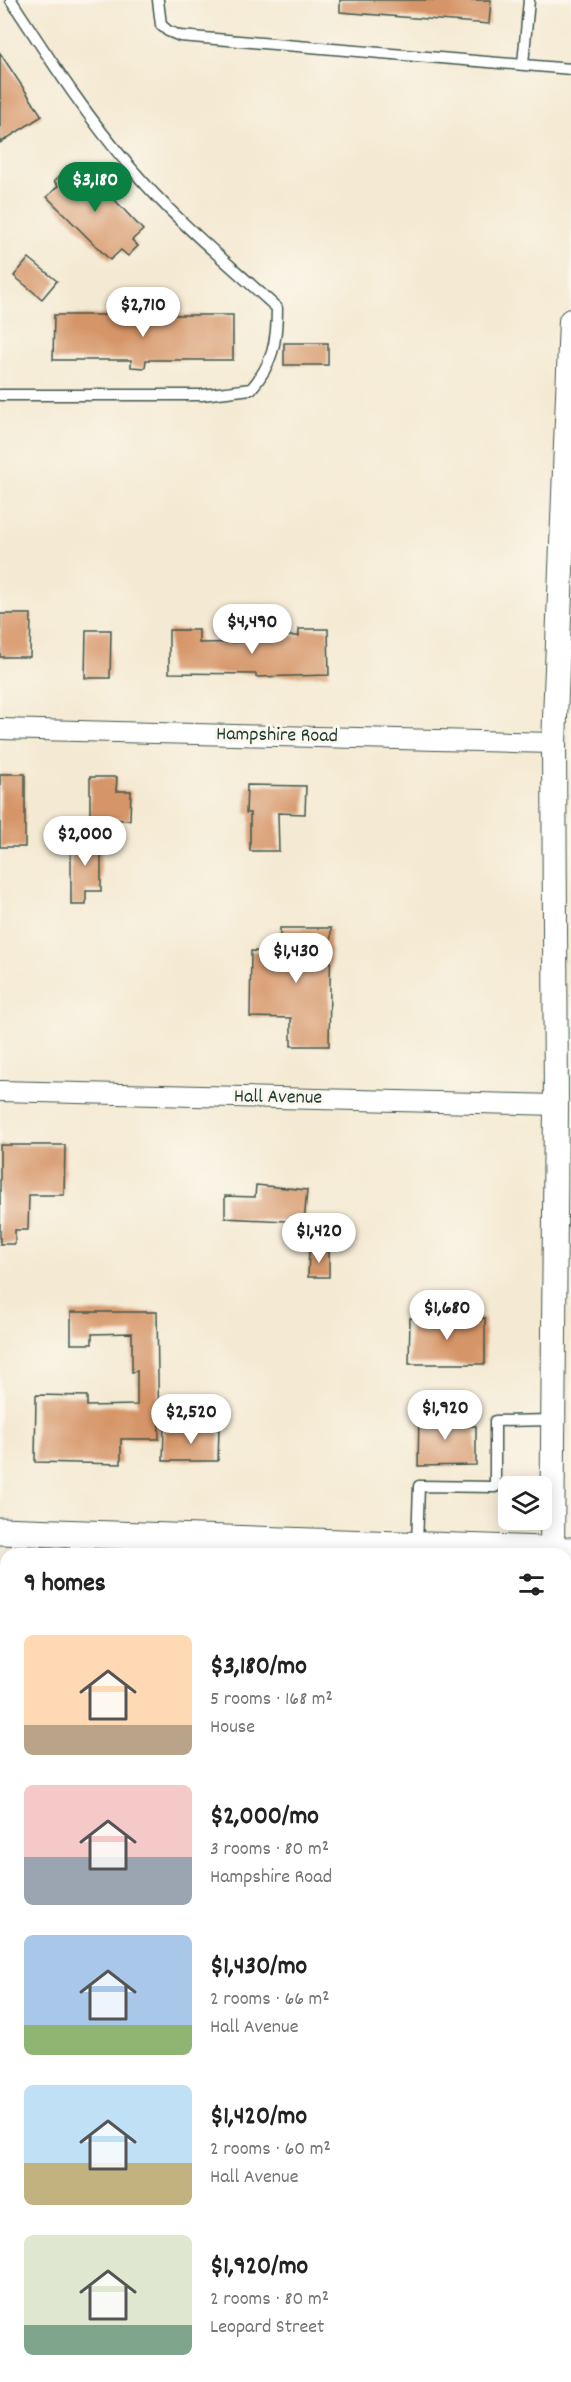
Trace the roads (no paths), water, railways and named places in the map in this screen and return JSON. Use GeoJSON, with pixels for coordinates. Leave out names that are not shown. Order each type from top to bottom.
{"type":"FeatureCollection","features":[{"type":"Feature","properties":{"kind":"main road"},"geometry":{"type":"LineString","coordinates":[[0,1531],[75,1544],[464,1548]]}},
{"type":"Feature","properties":{"kind":"street"},"geometry":{"type":"LineString","coordinates":[[559,1548],[554,1420],[556,1106],[554,743],[571,321]]}},
{"type":"Feature","properties":{"kind":"street","name":"Hampshire Road"},"geometry":{"type":"LineString","coordinates":[[0,729],[554,743]]}},
{"type":"Feature","properties":{"kind":"street","name":"Hall Avenue"},"geometry":{"type":"LineString","coordinates":[[0,1091],[556,1106]]}},
{"type":"Feature","properties":{"kind":"lane"},"geometry":{"type":"LineString","coordinates":[[0,395],[202,395],[251,389],[264,375],[277,337],[277,308],[194,233],[132,170],[77,100],[10,0]]}},
{"type":"Feature","properties":{"kind":"lane"},"geometry":{"type":"LineString","coordinates":[[158,0],[161,25],[180,36],[571,69]]}},
{"type":"Feature","properties":{"kind":"lane"},"geometry":{"type":"LineString","coordinates":[[523,64],[529,0]]}},
{"type":"Feature","properties":{"kind":"lane"},"geometry":{"type":"LineString","coordinates":[[417,1546],[419,1486],[495,1487],[495,1421],[554,1420]]}}]}
